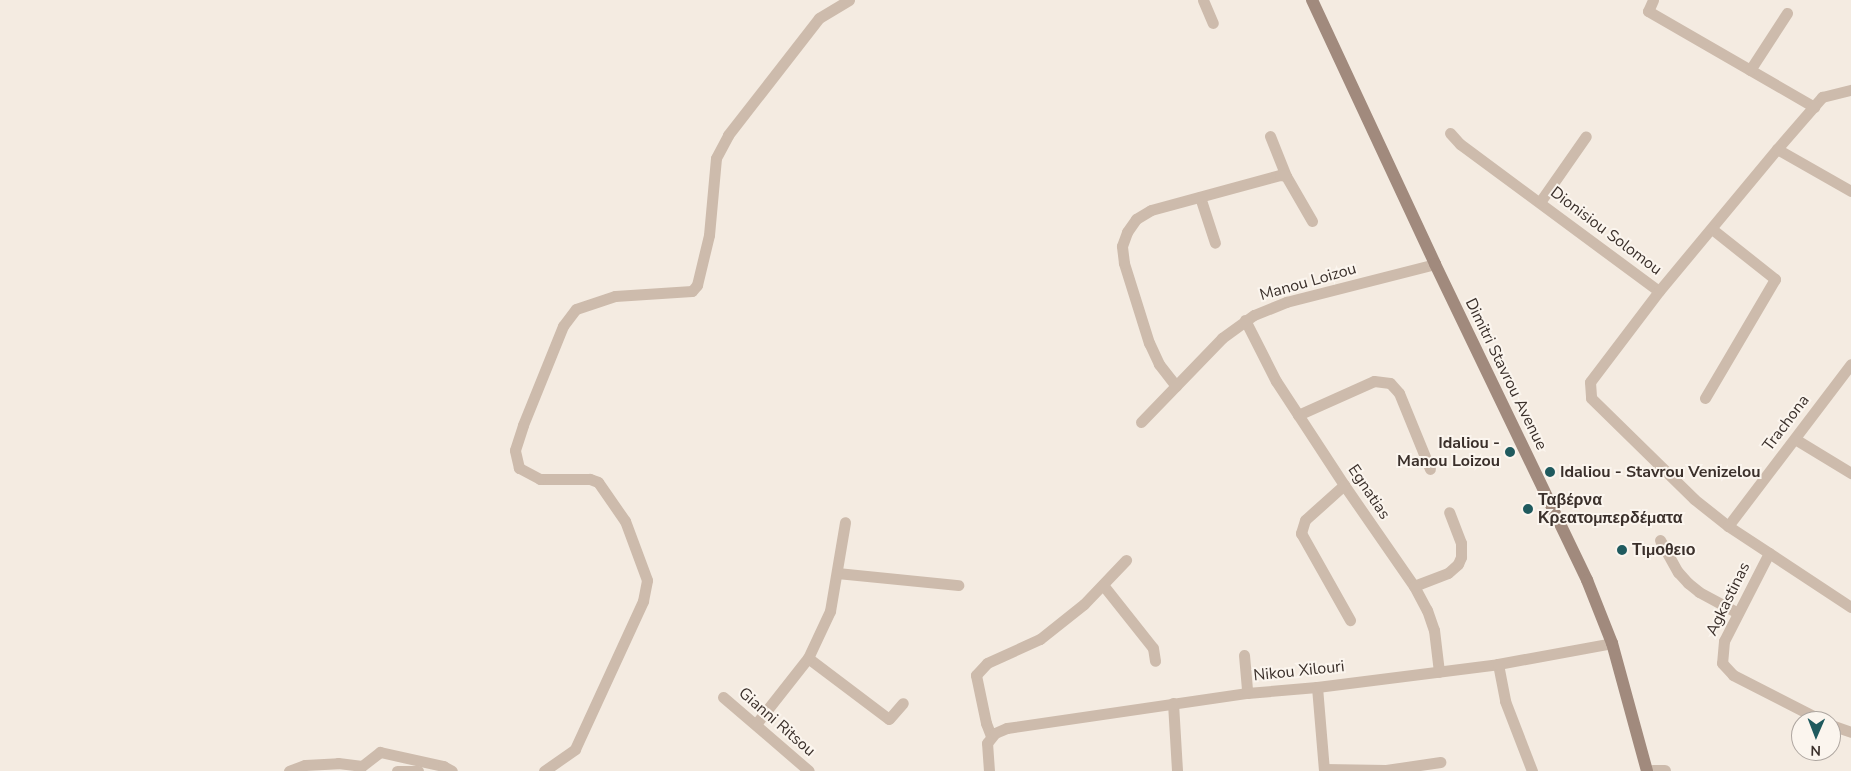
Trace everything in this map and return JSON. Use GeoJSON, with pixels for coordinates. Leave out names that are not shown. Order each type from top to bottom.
{"type":"FeatureCollection","features":[{"type":"Feature","properties":{"kind":"main road","name":"Dimitri Stavrou Avenue"},"geometry":{"type":"LineString","coordinates":[[1312,0],[1435,264],[1587,580],[1612,643],[1647,771]]}},
{"type":"Feature","properties":{"kind":"street"},"geometry":{"type":"LineString","coordinates":[[544,771],[575,749],[642,601],[647,580],[624,521],[598,482],[590,479],[540,478],[519,468],[514,450],[523,425],[563,326],[576,309],[615,296],[692,291],[697,284],[708,235],[716,158],[728,135],[819,18],[849,0]]}},
{"type":"Feature","properties":{"kind":"street"},"geometry":{"type":"LineString","coordinates":[[1203,0],[1213,23]]}},
{"type":"Feature","properties":{"kind":"street"},"geometry":{"type":"LineString","coordinates":[[1652,0],[1648,11],[1814,107]]}},
{"type":"Feature","properties":{"kind":"street"},"geometry":{"type":"LineString","coordinates":[[1750,70],[1787,13]]}},
{"type":"Feature","properties":{"kind":"street"},"geometry":{"type":"LineString","coordinates":[[1659,291],[1777,148],[1822,97],[1851,90]]}},
{"type":"Feature","properties":{"kind":"street","name":"Dionisiou Solomou"},"geometry":{"type":"LineString","coordinates":[[1450,133],[1460,144],[1659,291],[1590,382],[1591,398],[1684,490],[1728,526],[1851,606]]}},
{"type":"Feature","properties":{"kind":"street"},"geometry":{"type":"LineString","coordinates":[[1270,136],[1286,176],[1312,221]]}},
{"type":"Feature","properties":{"kind":"street"},"geometry":{"type":"LineString","coordinates":[[1540,202],[1586,136]]}},
{"type":"Feature","properties":{"kind":"street"},"geometry":{"type":"LineString","coordinates":[[1777,148],[1851,191]]}},
{"type":"Feature","properties":{"kind":"street"},"geometry":{"type":"LineString","coordinates":[[1176,386],[1159,364],[1149,343],[1124,263],[1122,246],[1126,232],[1136,219],[1150,210],[1280,175],[1286,176]]}},
{"type":"Feature","properties":{"kind":"street"},"geometry":{"type":"LineString","coordinates":[[1200,198],[1215,243]]}},
{"type":"Feature","properties":{"kind":"street"},"geometry":{"type":"LineString","coordinates":[[1705,398],[1775,279],[1712,229]]}},
{"type":"Feature","properties":{"kind":"street","name":"Manou Loizou"},"geometry":{"type":"LineString","coordinates":[[1141,422],[1222,338],[1245,320],[1286,302],[1435,264]]}},
{"type":"Feature","properties":{"kind":"street","name":"Egnatias"},"geometry":{"type":"LineString","coordinates":[[1245,320],[1276,381],[1344,486],[1414,586],[1427,610],[1434,630],[1439,672]]}},
{"type":"Feature","properties":{"kind":"street","name":"Trachona"},"geometry":{"type":"LineString","coordinates":[[1728,526],[1851,364]]}},
{"type":"Feature","properties":{"kind":"street"},"geometry":{"type":"LineString","coordinates":[[1298,415],[1374,381],[1390,383],[1399,393],[1430,469]]}},
{"type":"Feature","properties":{"kind":"street"},"geometry":{"type":"LineString","coordinates":[[1795,439],[1851,473]]}},
{"type":"Feature","properties":{"kind":"street"},"geometry":{"type":"LineString","coordinates":[[1344,486],[1305,520],[1301,533],[1350,620]]}},
{"type":"Feature","properties":{"kind":"street"},"geometry":{"type":"LineString","coordinates":[[1414,586],[1448,573],[1458,564],[1461,557],[1461,543],[1449,512]]}},
{"type":"Feature","properties":{"kind":"street"},"geometry":{"type":"LineString","coordinates":[[756,724],[808,658],[830,612],[846,522]]}},
{"type":"Feature","properties":{"kind":"street"},"geometry":{"type":"LineString","coordinates":[[1660,540],[1678,572],[1688,583],[1699,592],[1738,613]]}},
{"type":"Feature","properties":{"kind":"street","name":"Agkastinas"},"geometry":{"type":"LineString","coordinates":[[1769,553],[1722,646],[1722,659],[1726,670],[1804,711]]}},
{"type":"Feature","properties":{"kind":"street"},"geometry":{"type":"LineString","coordinates":[[989,771],[987,748],[991,736],[986,723],[976,675],[987,663],[1040,639],[1084,604],[1126,560]]}},
{"type":"Feature","properties":{"kind":"street"},"geometry":{"type":"LineString","coordinates":[[836,573],[958,584]]}},
{"type":"Feature","properties":{"kind":"street"},"geometry":{"type":"LineString","coordinates":[[1103,584],[1153,648],[1155,661]]}},
{"type":"Feature","properties":{"kind":"street","name":"Nikou Xilouri"},"geometry":{"type":"LineString","coordinates":[[991,736],[1007,728],[1172,703],[1498,664],[1612,643]]}},
{"type":"Feature","properties":{"kind":"street"},"geometry":{"type":"LineString","coordinates":[[1244,655],[1247,693]]}},
{"type":"Feature","properties":{"kind":"street"},"geometry":{"type":"LineString","coordinates":[[808,658],[889,720],[903,703]]}},
{"type":"Feature","properties":{"kind":"street"},"geometry":{"type":"LineString","coordinates":[[1498,664],[1505,701],[1532,771]]}},
{"type":"Feature","properties":{"kind":"street"},"geometry":{"type":"LineString","coordinates":[[1317,687],[1324,770],[1386,770],[1440,762]]}},
{"type":"Feature","properties":{"kind":"street","name":"Gianni Ritsou"},"geometry":{"type":"LineString","coordinates":[[723,697],[808,770]]}},
{"type":"Feature","properties":{"kind":"street"},"geometry":{"type":"LineString","coordinates":[[1172,703],[1177,771]]}},
{"type":"Feature","properties":{"kind":"street"},"geometry":{"type":"LineString","coordinates":[[289,771],[304,765],[338,763],[354,769],[362,766],[380,752],[443,766],[452,771]]}},
{"type":"Feature","properties":{"kind":"street"},"geometry":{"type":"LineString","coordinates":[[397,771],[418,771]]}},
{"type":"Feature","properties":{"kind":"street"},"geometry":{"type":"LineString","coordinates":[[1653,771],[1665,771]]}},
{"type":"Feature","properties":{"kind":"place","name":"Idaliou - Manou Loizou"},"geometry":{"type":"Point","coordinates":[1510,452]}},
{"type":"Feature","properties":{"kind":"place","name":"Idaliou - Stavrou Venizelou"},"geometry":{"type":"Point","coordinates":[1550,472]}},
{"type":"Feature","properties":{"kind":"place","name":"Ταβέρνα Κρεατομπερδέματα"},"geometry":{"type":"Point","coordinates":[1528,509]}},
{"type":"Feature","properties":{"kind":"place","name":"Τιμοθειο"},"geometry":{"type":"Point","coordinates":[1622,550]}}]}
